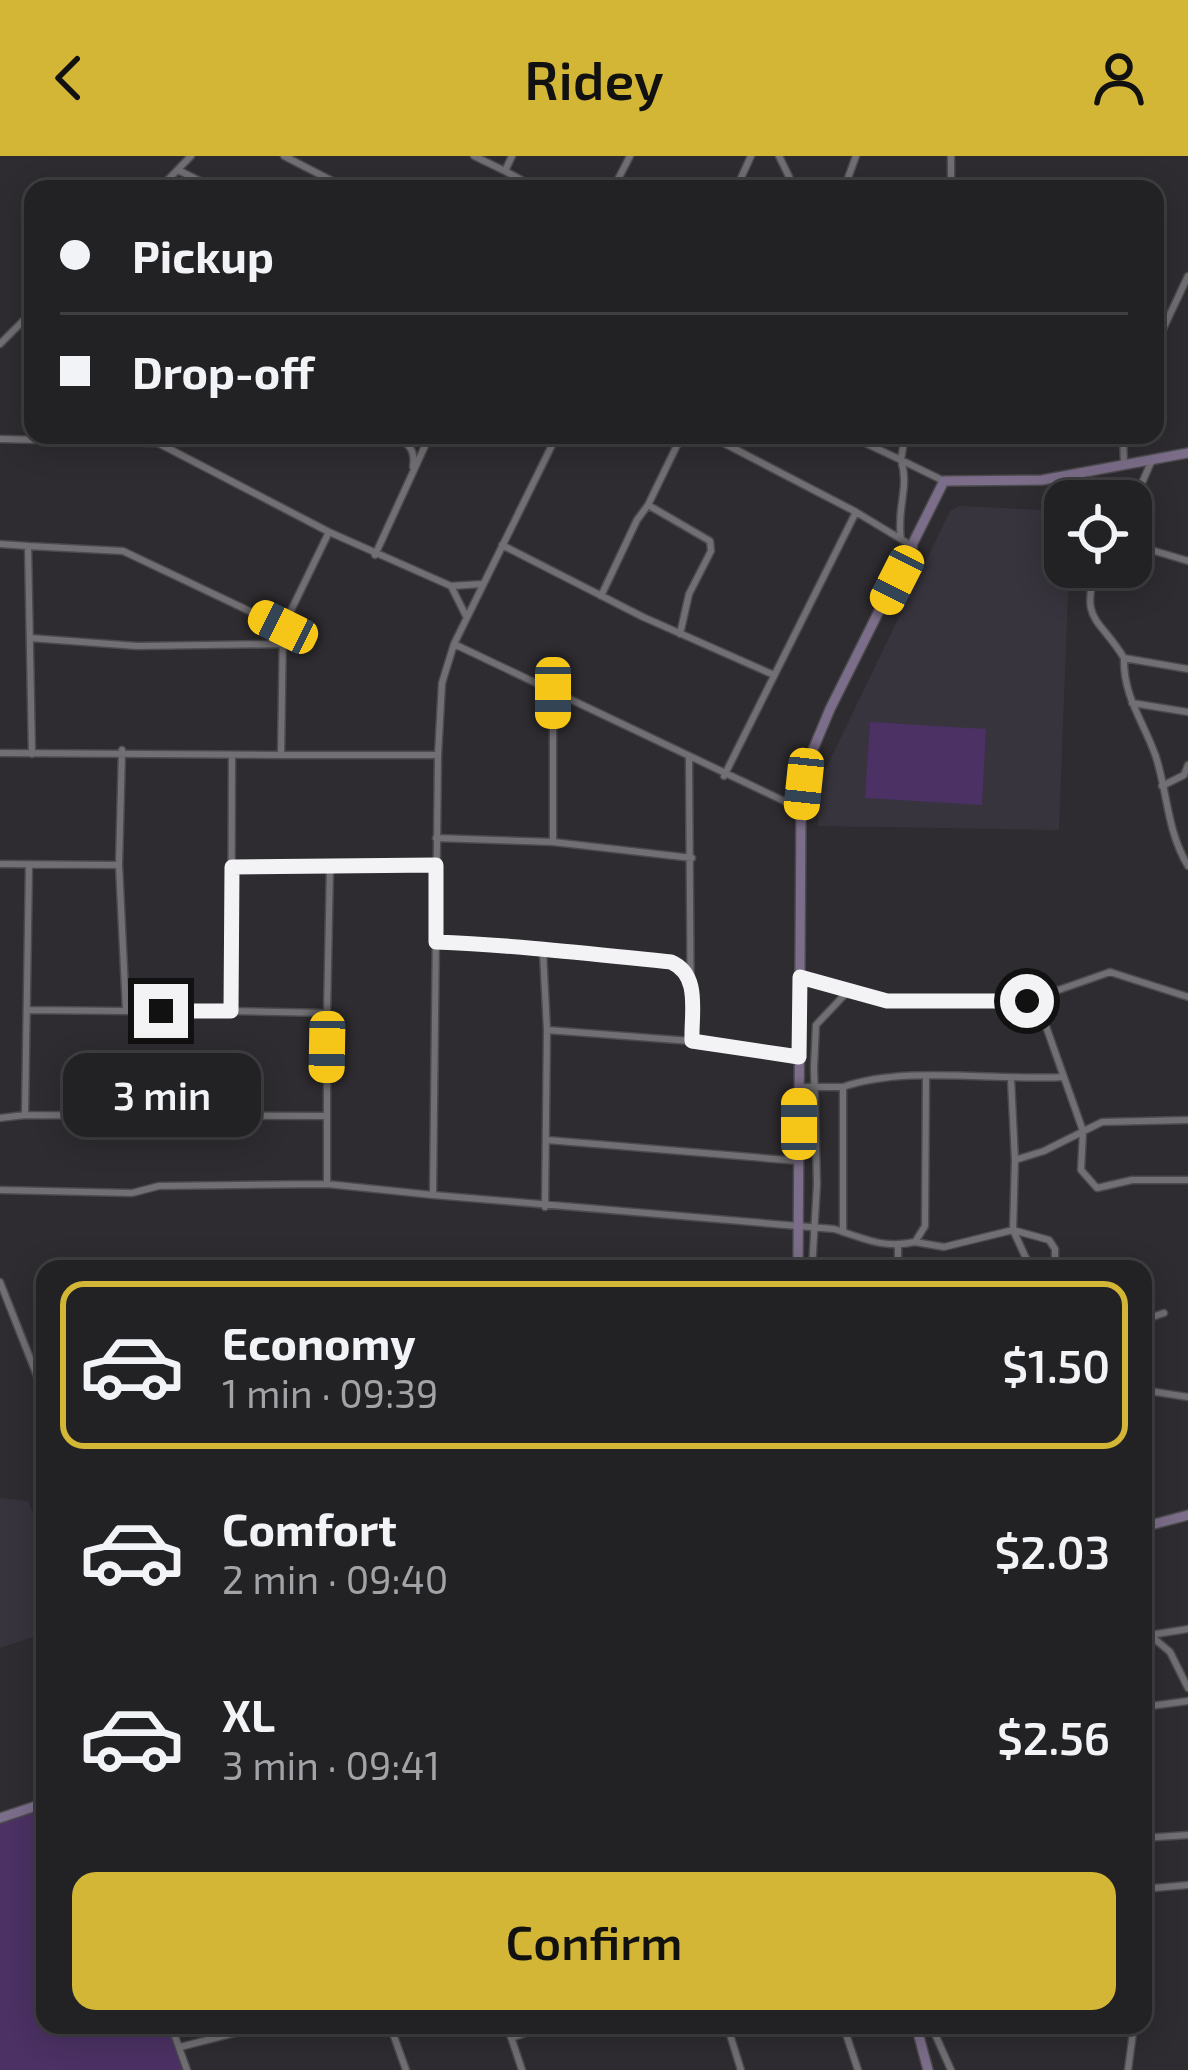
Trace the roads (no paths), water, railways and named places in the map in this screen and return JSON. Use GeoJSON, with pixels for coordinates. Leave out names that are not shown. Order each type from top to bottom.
{"type":"FeatureCollection","features":[{"type":"Feature","properties":{"kind":"street"},"geometry":{"type":"LineString","coordinates":[[168,180],[191,156]]}},
{"type":"Feature","properties":{"kind":"street"},"geometry":{"type":"LineString","coordinates":[[284,156],[332,180]]}},
{"type":"Feature","properties":{"kind":"street"},"geometry":{"type":"LineString","coordinates":[[474,156],[522,180]]}},
{"type":"Feature","properties":{"kind":"street"},"geometry":{"type":"LineString","coordinates":[[505,171],[512,156]]}},
{"type":"Feature","properties":{"kind":"street"},"geometry":{"type":"LineString","coordinates":[[178,170],[198,180]]}},
{"type":"Feature","properties":{"kind":"street"},"geometry":{"type":"LineString","coordinates":[[1164,327],[1188,276]]}},
{"type":"Feature","properties":{"kind":"street"},"geometry":{"type":"LineString","coordinates":[[0,344],[24,320]]}},
{"type":"Feature","properties":{"kind":"street"},"geometry":{"type":"LineString","coordinates":[[168,444],[375,554],[451,586],[483,584]]}},
{"type":"Feature","properties":{"kind":"street"},"geometry":{"type":"LineString","coordinates":[[409,444],[415,455],[412,476]]}},
{"type":"Feature","properties":{"kind":"street"},"geometry":{"type":"LineString","coordinates":[[375,554],[426,444]]}},
{"type":"Feature","properties":{"kind":"street"},"geometry":{"type":"LineString","coordinates":[[433,1195],[442,683],[466,617],[552,444]]}},
{"type":"Feature","properties":{"kind":"street"},"geometry":{"type":"LineString","coordinates":[[601,596],[678,444]]}},
{"type":"Feature","properties":{"kind":"street"},"geometry":{"type":"LineString","coordinates":[[725,444],[914,547]]}},
{"type":"Feature","properties":{"kind":"street"},"geometry":{"type":"LineString","coordinates":[[867,444],[944,481],[1042,480],[1188,453]]}},
{"type":"Feature","properties":{"kind":"street"},"geometry":{"type":"LineString","coordinates":[[901,539],[897,516],[906,476],[901,460],[904,444]]}},
{"type":"Feature","properties":{"kind":"street"},"geometry":{"type":"LineString","coordinates":[[1123,444],[1124,464]]}},
{"type":"Feature","properties":{"kind":"street"},"geometry":{"type":"LineString","coordinates":[[1143,480],[1154,456]]}},
{"type":"Feature","properties":{"kind":"street"},"geometry":{"type":"LineString","coordinates":[[798,1260],[801,809],[807,764],[944,481]]}},
{"type":"Feature","properties":{"kind":"street"},"geometry":{"type":"LineString","coordinates":[[648,505],[710,541],[711,550],[689,594],[680,634]]}},
{"type":"Feature","properties":{"kind":"street"},"geometry":{"type":"LineString","coordinates":[[724,776],[856,512]]}},
{"type":"Feature","properties":{"kind":"street"},"geometry":{"type":"LineString","coordinates":[[870,521],[897,516]]}},
{"type":"Feature","properties":{"kind":"street"},"geometry":{"type":"LineString","coordinates":[[281,754],[283,627],[328,532]]}},
{"type":"Feature","properties":{"kind":"street"},"geometry":{"type":"LineString","coordinates":[[0,544],[123,551],[283,627]]}},
{"type":"Feature","properties":{"kind":"street"},"geometry":{"type":"LineString","coordinates":[[502,545],[774,675]]}},
{"type":"Feature","properties":{"kind":"street"},"geometry":{"type":"LineString","coordinates":[[28,546],[32,754]]}},
{"type":"Feature","properties":{"kind":"street"},"geometry":{"type":"LineString","coordinates":[[1152,550],[1188,561]]}},
{"type":"Feature","properties":{"kind":"street"},"geometry":{"type":"LineString","coordinates":[[451,586],[466,617]]}},
{"type":"Feature","properties":{"kind":"street"},"geometry":{"type":"LineString","coordinates":[[1090,588],[1089,606],[1095,620],[1124,658],[1131,703],[1156,758],[1168,823],[1188,866]]}},
{"type":"Feature","properties":{"kind":"street"},"geometry":{"type":"LineString","coordinates":[[30,638],[137,646],[281,644]]}},
{"type":"Feature","properties":{"kind":"street"},"geometry":{"type":"LineString","coordinates":[[454,644],[801,809]]}},
{"type":"Feature","properties":{"kind":"street"},"geometry":{"type":"LineString","coordinates":[[1124,658],[1188,669]]}},
{"type":"Feature","properties":{"kind":"street"},"geometry":{"type":"LineString","coordinates":[[553,693],[553,842]]}},
{"type":"Feature","properties":{"kind":"street"},"geometry":{"type":"LineString","coordinates":[[1131,703],[1188,712]]}},
{"type":"Feature","properties":{"kind":"street"},"geometry":{"type":"LineString","coordinates":[[122,751],[119,865],[126,1011]]}},
{"type":"Feature","properties":{"kind":"street"},"geometry":{"type":"LineString","coordinates":[[0,753],[438,755]]}},
{"type":"Feature","properties":{"kind":"street"},"geometry":{"type":"LineString","coordinates":[[231,1011],[232,755]]}},
{"type":"Feature","properties":{"kind":"street"},"geometry":{"type":"LineString","coordinates":[[689,759],[692,1041]]}},
{"type":"Feature","properties":{"kind":"street"},"geometry":{"type":"LineString","coordinates":[[1162,786],[1184,775],[1188,766]]}},
{"type":"Feature","properties":{"kind":"street"},"geometry":{"type":"LineString","coordinates":[[436,838],[553,842],[692,858]]}},
{"type":"Feature","properties":{"kind":"street"},"geometry":{"type":"LineString","coordinates":[[0,864],[119,865]]}},
{"type":"Feature","properties":{"kind":"street"},"geometry":{"type":"LineString","coordinates":[[25,1115],[29,865]]}},
{"type":"Feature","properties":{"kind":"street"},"geometry":{"type":"LineString","coordinates":[[232,867],[436,865]]}},
{"type":"Feature","properties":{"kind":"street"},"geometry":{"type":"LineString","coordinates":[[327,1184],[330,867]]}},
{"type":"Feature","properties":{"kind":"street"},"geometry":{"type":"LineString","coordinates":[[436,942],[671,962],[691,978]]}},
{"type":"Feature","properties":{"kind":"street"},"geometry":{"type":"LineString","coordinates":[[543,952],[545,1207]]}},
{"type":"Feature","properties":{"kind":"street"},"geometry":{"type":"LineString","coordinates":[[800,977],[887,1001],[1014,1003],[1110,972],[1188,997]]}},
{"type":"Feature","properties":{"kind":"street"},"geometry":{"type":"LineString","coordinates":[[813,1260],[816,1025],[850,989]]}},
{"type":"Feature","properties":{"kind":"street"},"geometry":{"type":"LineString","coordinates":[[1036,998],[1083,1131],[1082,1170],[1097,1188],[1132,1180],[1188,1180]]}},
{"type":"Feature","properties":{"kind":"street"},"geometry":{"type":"LineString","coordinates":[[26,1010],[327,1013]]}},
{"type":"Feature","properties":{"kind":"street"},"geometry":{"type":"LineString","coordinates":[[547,1030],[692,1041],[799,1057]]}},
{"type":"Feature","properties":{"kind":"street"},"geometry":{"type":"LineString","coordinates":[[800,1087],[843,1088],[926,1077],[1011,1081],[1064,1077]]}},
{"type":"Feature","properties":{"kind":"street"},"geometry":{"type":"LineString","coordinates":[[915,1242],[925,1226],[926,1077]]}},
{"type":"Feature","properties":{"kind":"street"},"geometry":{"type":"LineString","coordinates":[[1011,1081],[1016,1160],[1013,1231],[1026,1260]]}},
{"type":"Feature","properties":{"kind":"street"},"geometry":{"type":"LineString","coordinates":[[843,1088],[844,1232]]}},
{"type":"Feature","properties":{"kind":"street"},"geometry":{"type":"LineString","coordinates":[[0,1118],[326,1116]]}},
{"type":"Feature","properties":{"kind":"street"},"geometry":{"type":"LineString","coordinates":[[1016,1160],[1118,1120],[1188,1120]]}},
{"type":"Feature","properties":{"kind":"street"},"geometry":{"type":"LineString","coordinates":[[547,1140],[799,1160]]}},
{"type":"Feature","properties":{"kind":"street"},"geometry":{"type":"LineString","coordinates":[[0,1190],[132,1193],[164,1186],[327,1184],[545,1207],[815,1227],[868,1243],[898,1246],[915,1242],[944,1247],[1013,1231],[1049,1240],[1055,1260]]}},
{"type":"Feature","properties":{"kind":"street"},"geometry":{"type":"LineString","coordinates":[[898,1246],[898,1260]]}},
{"type":"Feature","properties":{"kind":"street"},"geometry":{"type":"LineString","coordinates":[[0,1282],[36,1373]]}},
{"type":"Feature","properties":{"kind":"street"},"geometry":{"type":"LineString","coordinates":[[1152,1317],[1164,1313]]}},
{"type":"Feature","properties":{"kind":"street"},"geometry":{"type":"LineString","coordinates":[[1152,1391],[1188,1397]]}},
{"type":"Feature","properties":{"kind":"street"},"geometry":{"type":"LineString","coordinates":[[1152,1525],[1188,1515]]}},
{"type":"Feature","properties":{"kind":"street"},"geometry":{"type":"LineString","coordinates":[[1152,1635],[1188,1629]]}},
{"type":"Feature","properties":{"kind":"street"},"geometry":{"type":"LineString","coordinates":[[1152,1637],[1170,1652],[1188,1688]]}},
{"type":"Feature","properties":{"kind":"street"},"geometry":{"type":"LineString","coordinates":[[1152,1706],[1185,1702]]}},
{"type":"Feature","properties":{"kind":"street"},"geometry":{"type":"LineString","coordinates":[[0,1818],[36,1806]]}},
{"type":"Feature","properties":{"kind":"street"},"geometry":{"type":"LineString","coordinates":[[32,1808],[36,1810]]}},
{"type":"Feature","properties":{"kind":"street"},"geometry":{"type":"LineString","coordinates":[[1152,1837],[1188,1835]]}},
{"type":"Feature","properties":{"kind":"street"},"geometry":{"type":"LineString","coordinates":[[1152,1888],[1188,1885]]}},
{"type":"Feature","properties":{"kind":"street"},"geometry":{"type":"LineString","coordinates":[[175,2034],[187,2070]]}},
{"type":"Feature","properties":{"kind":"street"},"geometry":{"type":"LineString","coordinates":[[180,2047],[223,2034]]}},
{"type":"Feature","properties":{"kind":"street"},"geometry":{"type":"LineString","coordinates":[[393,2034],[406,2070]]}},
{"type":"Feature","properties":{"kind":"street"},"geometry":{"type":"LineString","coordinates":[[510,2034],[522,2070]]}},
{"type":"Feature","properties":{"kind":"street"},"geometry":{"type":"LineString","coordinates":[[512,2038],[523,2034]]}},
{"type":"Feature","properties":{"kind":"street"},"geometry":{"type":"LineString","coordinates":[[730,2034],[741,2070]]}},
{"type":"Feature","properties":{"kind":"street"},"geometry":{"type":"LineString","coordinates":[[846,2034],[859,2070]]}},
{"type":"Feature","properties":{"kind":"street"},"geometry":{"type":"LineString","coordinates":[[918,2034],[928,2070]]}},
{"type":"Feature","properties":{"kind":"street"},"geometry":{"type":"LineString","coordinates":[[935,2034],[951,2070]]}},
{"type":"Feature","properties":{"kind":"street"},"geometry":{"type":"LineString","coordinates":[[1128,2070],[1133,2034]]}}]}
